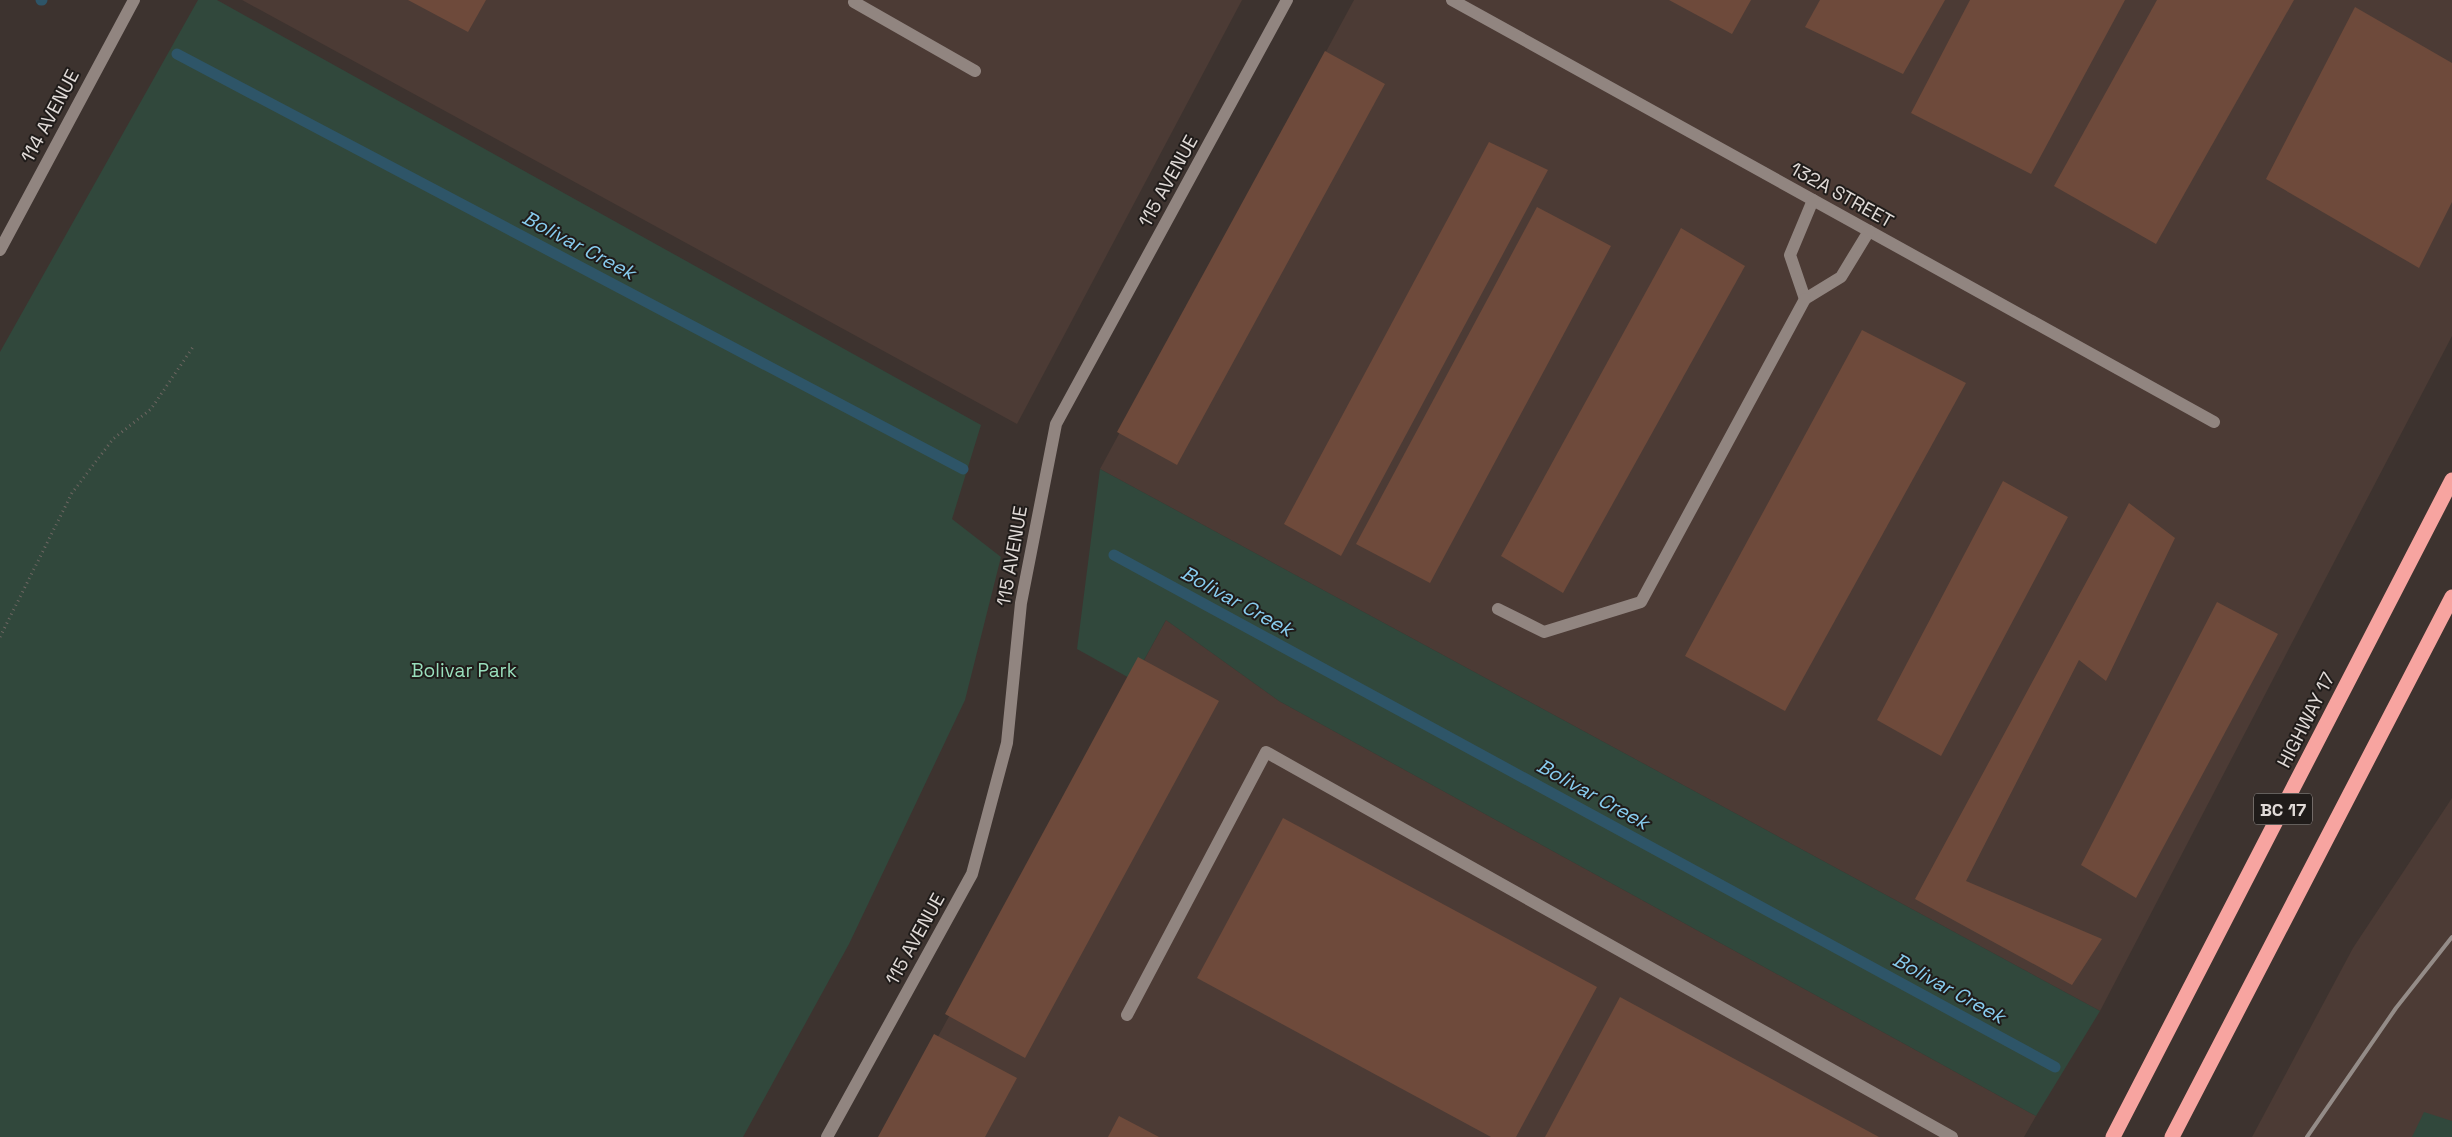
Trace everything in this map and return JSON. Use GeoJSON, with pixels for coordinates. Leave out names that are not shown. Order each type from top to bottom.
{"type":"FeatureCollection","features":[{"type":"Feature","properties":{"kind":"highway","name":"HIGHWAY 17"},"geometry":{"type":"LineString","coordinates":[[2113,1137],[2452,480]]}},
{"type":"Feature","properties":{"kind":"highway","name":"BC 17"},"geometry":{"type":"LineString","coordinates":[[2172,1137],[2452,597]]}},
{"type":"Feature","properties":{"kind":"street","name":"114 AVENUE"},"geometry":{"type":"LineString","coordinates":[[0,250],[134,0]]}},
{"type":"Feature","properties":{"kind":"street"},"geometry":{"type":"LineString","coordinates":[[855,0],[854,2],[975,71]]}},
{"type":"Feature","properties":{"kind":"street","name":"115 AVENUE"},"geometry":{"type":"LineString","coordinates":[[827,1137],[972,874],[1007,743],[1021,603],[1056,424],[1288,0]]}},
{"type":"Feature","properties":{"kind":"street","name":"132A STREET"},"geometry":{"type":"LineString","coordinates":[[1452,0],[2214,422]]}},
{"type":"Feature","properties":{"kind":"street"},"geometry":{"type":"LineString","coordinates":[[1806,299],[1790,254],[1813,200]]}},
{"type":"Feature","properties":{"kind":"street"},"geometry":{"type":"LineString","coordinates":[[1498,609],[1544,632],[1641,602],[1806,299],[1841,277],[1869,231]]}},
{"type":"Feature","properties":{"kind":"street"},"geometry":{"type":"LineString","coordinates":[[1127,1015],[1266,752],[1952,1137]]}},
{"type":"Feature","properties":{"kind":"path"},"geometry":{"type":"LineString","coordinates":[[0,637],[72,493],[113,440],[151,409],[193,347]]}},
{"type":"Feature","properties":{"kind":"shaded area"},"geometry":{"type":"Polygon","coordinates":[[[242,0],[1242,0],[1017,424],[242,0]]]}},
{"type":"Feature","properties":{"kind":"shaded area"},"geometry":{"type":"Polygon","coordinates":[[[1354,0],[2452,0],[2452,336],[2100,1011],[1100,469],[1354,0]]]}},
{"type":"Feature","properties":{"kind":"shaded area"},"geometry":{"type":"Polygon","coordinates":[[[1166,620],[1279,701],[2036,1116],[2024,1137],[883,1137],[1166,620]]]}},
{"type":"Feature","properties":{"kind":"shaded area"},"geometry":{"type":"Polygon","coordinates":[[[2452,798],[2452,1137],[2252,1137],[2353,948],[2452,798]]]}},
{"type":"Feature","properties":{"kind":"green space","name":"Bolivar Park"},"geometry":{"type":"Polygon","coordinates":[[[198,0],[217,0],[981,425],[952,519],[1001,557],[965,700],[849,944],[743,1137],[0,1137],[0,352],[198,0]]]}},
{"type":"Feature","properties":{"kind":"green space"},"geometry":{"type":"Polygon","coordinates":[[[1100,469],[2100,1011],[2036,1116],[1279,701],[1166,620],[1133,680],[1077,649],[1100,469]]]}},
{"type":"Feature","properties":{"kind":"green space"},"geometry":{"type":"Polygon","coordinates":[[[2424,1112],[2452,1121],[2452,1137],[2412,1137],[2424,1112]]]}},
{"type":"Feature","properties":{"kind":"building"},"geometry":{"type":"Polygon","coordinates":[[[408,0],[486,0],[468,32],[408,0]]]}},
{"type":"Feature","properties":{"kind":"building"},"geometry":{"type":"Polygon","coordinates":[[[1669,0],[1751,0],[1732,34],[1669,0]]]}},
{"type":"Feature","properties":{"kind":"building"},"geometry":{"type":"Polygon","coordinates":[[[1820,0],[1945,0],[1903,74],[1805,27],[1820,0]]]}},
{"type":"Feature","properties":{"kind":"building"},"geometry":{"type":"Polygon","coordinates":[[[1970,0],[2125,0],[2031,174],[1911,113],[1970,0]]]}},
{"type":"Feature","properties":{"kind":"building"},"geometry":{"type":"Polygon","coordinates":[[[2157,0],[2294,0],[2156,244],[2054,186],[2157,0]]]}},
{"type":"Feature","properties":{"kind":"building"},"geometry":{"type":"Polygon","coordinates":[[[2355,7],[2452,63],[2452,202],[2419,268],[2266,179],[2355,7]]]}},
{"type":"Feature","properties":{"kind":"building"},"geometry":{"type":"Polygon","coordinates":[[[1325,51],[1385,84],[1177,465],[1117,432],[1325,51]]]}},
{"type":"Feature","properties":{"kind":"building"},"geometry":{"type":"Polygon","coordinates":[[[1489,142],[1548,170],[1341,556],[1284,524],[1489,142]]]}},
{"type":"Feature","properties":{"kind":"building"},"geometry":{"type":"Polygon","coordinates":[[[1537,207],[1611,246],[1430,583],[1356,544],[1537,207]]]}},
{"type":"Feature","properties":{"kind":"building"},"geometry":{"type":"Polygon","coordinates":[[[1681,228],[1745,266],[1563,593],[1501,556],[1681,228]]]}},
{"type":"Feature","properties":{"kind":"building"},"geometry":{"type":"Polygon","coordinates":[[[1862,330],[1966,383],[1785,711],[1685,656],[1862,330]]]}},
{"type":"Feature","properties":{"kind":"building"},"geometry":{"type":"Polygon","coordinates":[[[2003,481],[2068,517],[1941,756],[1877,720],[2003,481]]]}},
{"type":"Feature","properties":{"kind":"building"},"geometry":{"type":"Polygon","coordinates":[[[2129,503],[2175,538],[2106,681],[2079,660],[1966,881],[2102,939],[2072,985],[1915,899],[2129,503]]]}},
{"type":"Feature","properties":{"kind":"building"},"geometry":{"type":"Polygon","coordinates":[[[2217,602],[2278,634],[2136,898],[2081,865],[2217,602]]]}},
{"type":"Feature","properties":{"kind":"building"},"geometry":{"type":"Polygon","coordinates":[[[1138,657],[1219,701],[1025,1058],[945,1014],[1138,657]]]}},
{"type":"Feature","properties":{"kind":"building"},"geometry":{"type":"Polygon","coordinates":[[[1283,818],[1597,987],[1516,1137],[1491,1137],[1197,978],[1283,818]]]}},
{"type":"Feature","properties":{"kind":"building"},"geometry":{"type":"Polygon","coordinates":[[[1620,997],[1879,1137],[1545,1137],[1620,997]]]}},
{"type":"Feature","properties":{"kind":"building"},"geometry":{"type":"Polygon","coordinates":[[[934,1034],[1017,1078],[985,1137],[878,1137],[934,1034]]]}},
{"type":"Feature","properties":{"kind":"building"},"geometry":{"type":"Polygon","coordinates":[[[1119,1116],[1159,1137],[1108,1137],[1119,1116]]]}},
{"type":"Feature","properties":{"kind":"waterway","name":"Bolivar Creek"},"geometry":{"type":"LineString","coordinates":[[177,54],[963,469]]}},
{"type":"Feature","properties":{"kind":"waterway","name":"Bolivar Creek"},"geometry":{"type":"LineString","coordinates":[[1114,555],[2055,1067]]}},
{"type":"Feature","properties":{"kind":"railway"},"geometry":{"type":"LineString","coordinates":[[2307,1137],[2396,1008],[2452,937]]}}]}
